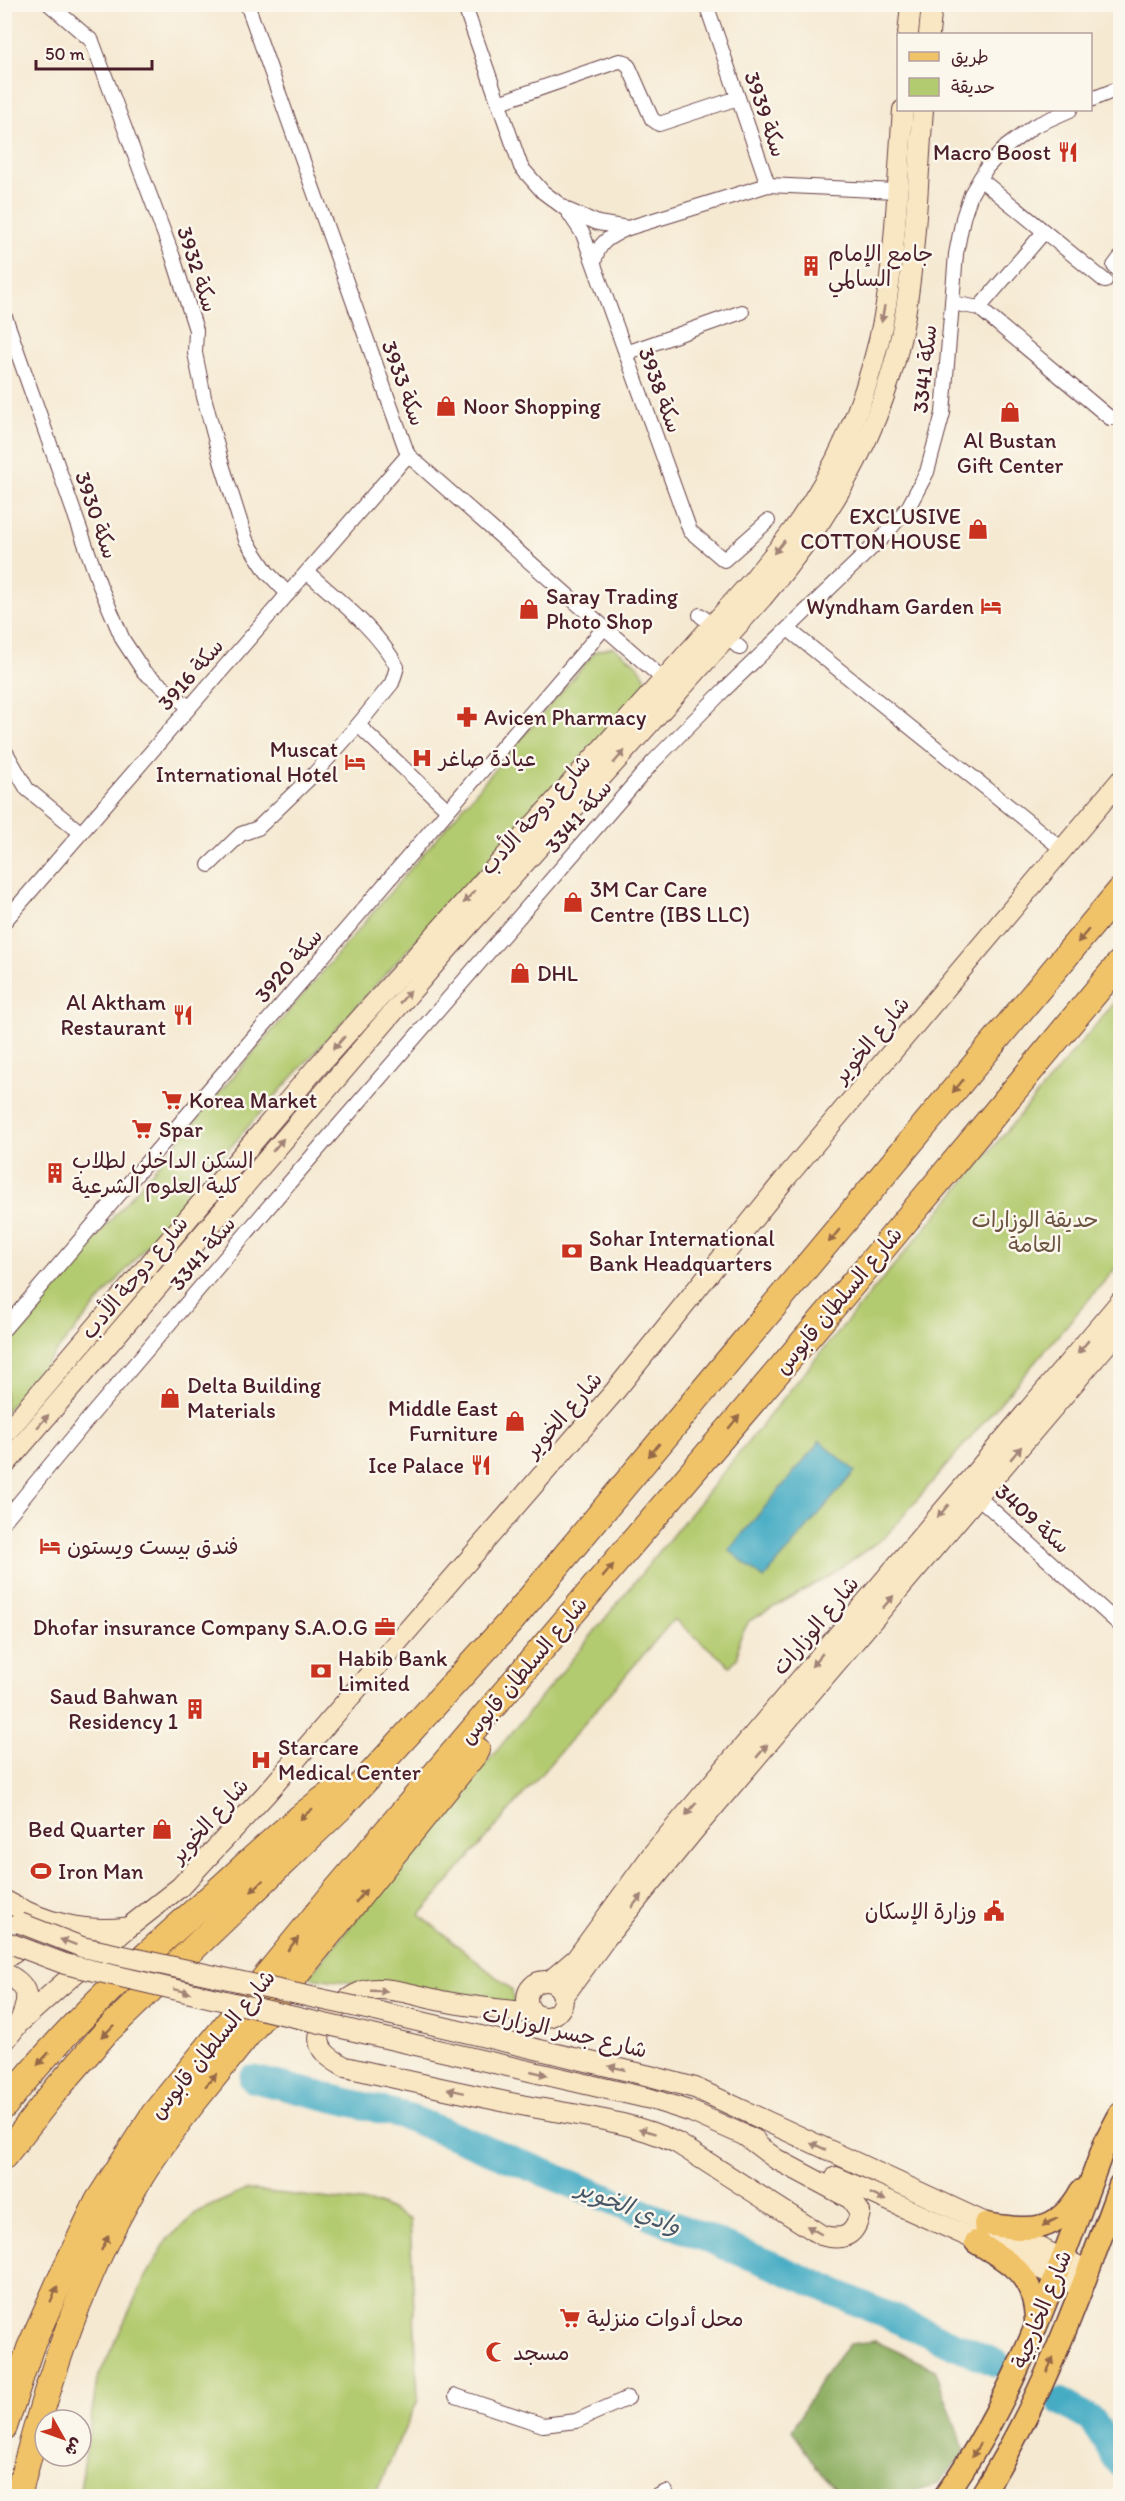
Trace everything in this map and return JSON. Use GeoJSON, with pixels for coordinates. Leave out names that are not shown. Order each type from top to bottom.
{"type":"FeatureCollection","features":[{"type":"Feature","properties":{"kind":"highway","name":"شارع السلطان قابوس"},"geometry":{"type":"LineString","coordinates":[[4,2156],[54,2092],[105,2033],[340,1808],[512,1620],[1120,891]]}},
{"type":"Feature","properties":{"kind":"highway","name":"شارع السلطان قابوس"},"geometry":{"type":"LineString","coordinates":[[4,2427],[30,2348],[98,2201],[154,2114],[334,1893],[873,1260],[1120,963]]}},
{"type":"Feature","properties":{"kind":"highway"},"geometry":{"type":"LineString","coordinates":[[18,2496],[38,2420],[78,2300],[127,2199],[161,2145],[476,1751],[510,1703],[535,1657]]}},
{"type":"Feature","properties":{"kind":"highway"},"geometry":{"type":"LineString","coordinates":[[4,2106],[77,2021],[159,1943],[278,1836],[333,1792],[387,1755]]}},
{"type":"Feature","properties":{"kind":"highway"},"geometry":{"type":"LineString","coordinates":[[34,2496],[48,2393]]}},
{"type":"Feature","properties":{"kind":"main road"},"geometry":{"type":"LineString","coordinates":[[908,33],[910,4]]}},
{"type":"Feature","properties":{"kind":"main road"},"geometry":{"type":"LineString","coordinates":[[929,33],[932,4]]}},
{"type":"Feature","properties":{"kind":"main road","name":"شارع دوحة الأدب"},"geometry":{"type":"LineString","coordinates":[[4,1466],[720,631],[753,580],[793,530],[824,481],[856,413],[870,372],[888,290],[903,111]]}},
{"type":"Feature","properties":{"kind":"main road","name":"شارع دوحة الأدب"},"geometry":{"type":"LineString","coordinates":[[4,1436],[316,1068],[663,679],[720,631],[795,559],[828,512],[845,485],[864,445],[894,365],[908,296],[923,111]]}},
{"type":"Feature","properties":{"kind":"main road","name":"شارع الخوير"},"geometry":{"type":"LineString","coordinates":[[4,2042],[19,2023],[58,1988],[180,1887],[412,1626],[615,1391],[793,1170],[1120,781]]}},
{"type":"Feature","properties":{"kind":"main road","name":"شارع الوزارات"},"geometry":{"type":"LineString","coordinates":[[550,1981],[576,1959],[654,1852],[1120,1302]]}},
{"type":"Feature","properties":{"kind":"main road","name":"شارع الوزارات"},"geometry":{"type":"LineString","coordinates":[[563,1997],[606,1938],[682,1846],[1120,1329]]}},
{"type":"Feature","properties":{"kind":"main road"},"geometry":{"type":"LineString","coordinates":[[12,1912],[88,1929],[108,1930],[129,1927]]}},
{"type":"Feature","properties":{"kind":"main road"},"geometry":{"type":"LineString","coordinates":[[4,1958],[18,1950],[30,1931],[31,1921],[12,1912]]}},
{"type":"Feature","properties":{"kind":"main road","name":"شارع جسر الوزارات"},"geometry":{"type":"LineString","coordinates":[[12,1912],[82,1947],[371,2010],[695,2088],[981,2233]]}},
{"type":"Feature","properties":{"kind":"main road","name":"شارع جسر الوزارات"},"geometry":{"type":"LineString","coordinates":[[4,1941],[65,1964],[651,2099],[692,2112],[981,2233],[1086,2280]]}},
{"type":"Feature","properties":{"kind":"main road"},"geometry":{"type":"LineString","coordinates":[[12,1976],[58,1988]]}},
{"type":"Feature","properties":{"kind":"main road"},"geometry":{"type":"LineString","coordinates":[[12,1976],[27,1993],[26,2007],[19,2023]]}},
{"type":"Feature","properties":{"kind":"main road"},"geometry":{"type":"LineString","coordinates":[[533,2013],[527,2004],[530,1988],[539,1982],[550,1981],[558,1986],[563,1997],[561,2008],[554,2016],[543,2017],[533,2013],[490,2009],[399,1992],[362,1991],[349,1998],[329,2018],[319,2035],[320,2046],[327,2056],[345,2067],[485,2098],[618,2123],[660,2135],[821,2235],[835,2239],[851,2234],[858,2224],[860,2212],[851,2199],[776,2159],[744,2135]]}},
{"type":"Feature","properties":{"kind":"main road","name":"شارع الخارجية"},"geometry":{"type":"LineString","coordinates":[[945,2496],[970,2462],[1003,2400],[1036,2328],[1106,2141],[1120,2114]]}},
{"type":"Feature","properties":{"kind":"main road"},"geometry":{"type":"LineString","coordinates":[[981,2233],[1033,2229],[1047,2225],[1059,2217],[1079,2195],[1106,2141]]}},
{"type":"Feature","properties":{"kind":"main road","name":"شارع الخارجية"},"geometry":{"type":"LineString","coordinates":[[981,2496],[1028,2415],[1086,2280],[1120,2185]]}},
{"type":"Feature","properties":{"kind":"main road"},"geometry":{"type":"LineString","coordinates":[[981,2233],[1026,2279],[1034,2294],[1036,2328]]}},
{"type":"Feature","properties":{"kind":"street","name":"سكة 3932"},"geometry":{"type":"LineString","coordinates":[[49,4],[92,41],[173,257],[190,309],[196,330],[195,353],[204,397],[246,540],[267,572],[288,594]]}},
{"type":"Feature","properties":{"kind":"street","name":"سكة 3933"},"geometry":{"type":"LineString","coordinates":[[247,4],[408,455],[663,679]]}},
{"type":"Feature","properties":{"kind":"street","name":"سكة 3938"},"geometry":{"type":"LineString","coordinates":[[464,4],[521,167],[543,192],[567,210],[598,223],[628,228]]}},
{"type":"Feature","properties":{"kind":"street","name":"سكة 3939"},"geometry":{"type":"LineString","coordinates":[[706,4],[768,185],[896,191]]}},
{"type":"Feature","properties":{"kind":"street"},"geometry":{"type":"LineString","coordinates":[[498,103],[619,61],[625,62],[629,67],[652,119],[659,124],[738,98]]}},
{"type":"Feature","properties":{"kind":"street"},"geometry":{"type":"LineString","coordinates":[[1092,99],[1120,88]]}},
{"type":"Feature","properties":{"kind":"street","name":"سكة 3341"},"geometry":{"type":"LineString","coordinates":[[4,1521],[88,1418],[281,1192],[654,762],[885,535],[909,506],[927,472],[943,413],[956,254],[963,218],[971,194],[1005,147],[1034,126],[1068,111]]}},
{"type":"Feature","properties":{"kind":"street"},"geometry":{"type":"LineString","coordinates":[[980,179],[1105,281]]}},
{"type":"Feature","properties":{"kind":"street","name":"سكة 3938"},"geometry":{"type":"LineString","coordinates":[[594,263],[603,240],[628,228],[768,185]]}},
{"type":"Feature","properties":{"kind":"street","name":"سكة 3938"},"geometry":{"type":"LineString","coordinates":[[567,210],[583,234],[690,531],[724,561],[768,521]]}},
{"type":"Feature","properties":{"kind":"street"},"geometry":{"type":"LineString","coordinates":[[979,308],[1044,231]]}},
{"type":"Feature","properties":{"kind":"street"},"geometry":{"type":"LineString","coordinates":[[1120,258],[1114,266],[1120,271]]}},
{"type":"Feature","properties":{"kind":"street"},"geometry":{"type":"LineString","coordinates":[[952,303],[979,308],[1110,418],[1120,417]]}},
{"type":"Feature","properties":{"kind":"street"},"geometry":{"type":"LineString","coordinates":[[626,353],[742,312]]}},
{"type":"Feature","properties":{"kind":"street","name":"سكة 3930"},"geometry":{"type":"LineString","coordinates":[[4,314],[100,586],[123,640],[144,672],[189,707]]}},
{"type":"Feature","properties":{"kind":"street","name":"سكة 3916"},"geometry":{"type":"LineString","coordinates":[[4,922],[408,455]]}},
{"type":"Feature","properties":{"kind":"street"},"geometry":{"type":"LineString","coordinates":[[209,865],[241,834],[258,828],[315,773],[392,683],[397,667],[390,652],[307,572]]}},
{"type":"Feature","properties":{"kind":"street","name":"سكة 3920"},"geometry":{"type":"LineString","coordinates":[[4,1329],[604,628]]}},
{"type":"Feature","properties":{"kind":"street"},"geometry":{"type":"LineString","coordinates":[[788,629],[1062,849]]}},
{"type":"Feature","properties":{"kind":"street"},"geometry":{"type":"LineString","coordinates":[[358,725],[448,810]]}},
{"type":"Feature","properties":{"kind":"street"},"geometry":{"type":"LineString","coordinates":[[4,749],[27,789],[80,832]]}},
{"type":"Feature","properties":{"kind":"street","name":"سكة 3409"},"geometry":{"type":"LineString","coordinates":[[1012,1429],[974,1482],[974,1490],[978,1497],[1120,1625]]}},
{"type":"Feature","properties":{"kind":"street"},"geometry":{"type":"LineString","coordinates":[[456,2396],[543,2425],[576,2421],[628,2398]]}},
{"type":"Feature","properties":{"kind":"green space"},"geometry":{"type":"Polygon","coordinates":[[[613,647],[639,668],[647,685],[252,1122],[5,1412],[5,1344],[596,651],[613,647]]]}},
{"type":"Feature","properties":{"kind":"green space","name":"حديقة الوزارات العامة"},"geometry":{"type":"Polygon","coordinates":[[[1120,996],[1120,1263],[886,1536],[829,1576],[749,1621],[739,1640],[738,1657],[730,1666],[674,1619],[420,1915],[512,1990],[514,2005],[308,1977],[548,1689],[812,1363],[1120,996]]]}},
{"type":"Feature","properties":{"kind":"green space"},"geometry":{"type":"Polygon","coordinates":[[[246,2190],[379,2204],[410,2220],[418,2400],[374,2496],[79,2496],[83,2468],[93,2468],[93,2408],[97,2380],[141,2286],[167,2240],[197,2212],[246,2190]]]}},
{"type":"Feature","properties":{"kind":"green space"},"geometry":{"type":"Polygon","coordinates":[[[875,2341],[935,2369],[965,2452],[938,2484],[904,2496],[842,2496],[818,2470],[792,2430],[820,2381],[849,2344],[875,2341]]]}},
{"type":"Feature","properties":{"kind":"water"},"geometry":{"type":"Polygon","coordinates":[[[820,1441],[855,1471],[764,1579],[729,1550],[820,1441]]]}},
{"type":"Feature","properties":{"kind":"waterway","name":"وادي الخوير"},"geometry":{"type":"LineString","coordinates":[[253,2079],[402,2115],[772,2265],[996,2363]]}},
{"type":"Feature","properties":{"kind":"waterway","name":"وادي الخوير"},"geometry":{"type":"LineString","coordinates":[[1061,2402],[1092,2420],[1120,2464]]}},
{"type":"Feature","properties":{"kind":"place","name":"Macro Boost"},"geometry":{"type":"Point","coordinates":[1068,152]}},
{"type":"Feature","properties":{"kind":"place","name":"جامع الإمام السالمي"},"geometry":{"type":"Point","coordinates":[811,266]}},
{"type":"Feature","properties":{"kind":"place","name":"Noor Shopping"},"geometry":{"type":"Point","coordinates":[446,406]}},
{"type":"Feature","properties":{"kind":"place","name":"Al Bustan Gift Center"},"geometry":{"type":"Point","coordinates":[1010,412]}},
{"type":"Feature","properties":{"kind":"place","name":"EXCLUSIVE COTTON HOUSE"},"geometry":{"type":"Point","coordinates":[978,529]}},
{"type":"Feature","properties":{"kind":"place","name":"Wyndham Garden"},"geometry":{"type":"Point","coordinates":[991,606]}},
{"type":"Feature","properties":{"kind":"place","name":"Saray Trading Photo Shop"},"geometry":{"type":"Point","coordinates":[529,609]}},
{"type":"Feature","properties":{"kind":"place","name":"Avicen Pharmacy"},"geometry":{"type":"Point","coordinates":[467,717]}},
{"type":"Feature","properties":{"kind":"place","name":"عيادة صاغر"},"geometry":{"type":"Point","coordinates":[422,758]}},
{"type":"Feature","properties":{"kind":"place","name":"Muscat International Hotel"},"geometry":{"type":"Point","coordinates":[355,762]}},
{"type":"Feature","properties":{"kind":"place","name":"3M Car Care Centre (IBS LLC)"},"geometry":{"type":"Point","coordinates":[573,902]}},
{"type":"Feature","properties":{"kind":"place","name":"DHL"},"geometry":{"type":"Point","coordinates":[520,973]}},
{"type":"Feature","properties":{"kind":"place","name":"Al Aktham Restaurant"},"geometry":{"type":"Point","coordinates":[183,1015]}},
{"type":"Feature","properties":{"kind":"place","name":"Korea Market"},"geometry":{"type":"Point","coordinates":[172,1100]}},
{"type":"Feature","properties":{"kind":"place","name":"Spar"},"geometry":{"type":"Point","coordinates":[142,1129]}},
{"type":"Feature","properties":{"kind":"place","name":"السكن الداخلي لطلاب كلية العلوم الشرعية"},"geometry":{"type":"Point","coordinates":[55,1173]}},
{"type":"Feature","properties":{"kind":"place","name":"Sohar International Bank Headquarters"},"geometry":{"type":"Point","coordinates":[572,1251]}},
{"type":"Feature","properties":{"kind":"place","name":"Delta Building Materials"},"geometry":{"type":"Point","coordinates":[170,1398]}},
{"type":"Feature","properties":{"kind":"place","name":"Middle East Furniture"},"geometry":{"type":"Point","coordinates":[515,1421]}},
{"type":"Feature","properties":{"kind":"place","name":"Ice Palace"},"geometry":{"type":"Point","coordinates":[481,1465]}},
{"type":"Feature","properties":{"kind":"place","name":"فندق بيست ويستون"},"geometry":{"type":"Point","coordinates":[50,1546]}},
{"type":"Feature","properties":{"kind":"place","name":"Dhofar insurance Company S.A.O.G"},"geometry":{"type":"Point","coordinates":[385,1627]}},
{"type":"Feature","properties":{"kind":"place","name":"Habib Bank Limited"},"geometry":{"type":"Point","coordinates":[321,1671]}},
{"type":"Feature","properties":{"kind":"place","name":"Saud Bahwan Residency 1"},"geometry":{"type":"Point","coordinates":[195,1709]}},
{"type":"Feature","properties":{"kind":"place","name":"Starcare Medical Center"},"geometry":{"type":"Point","coordinates":[261,1760]}},
{"type":"Feature","properties":{"kind":"place","name":"Bed Quarter"},"geometry":{"type":"Point","coordinates":[162,1829]}},
{"type":"Feature","properties":{"kind":"place","name":"Iron Man"},"geometry":{"type":"Point","coordinates":[41,1871]}},
{"type":"Feature","properties":{"kind":"place","name":"وزارة الإسكان"},"geometry":{"type":"Point","coordinates":[994,1911]}},
{"type":"Feature","properties":{"kind":"place","name":"محل أدوات منزلية"},"geometry":{"type":"Point","coordinates":[570,2318]}},
{"type":"Feature","properties":{"kind":"place","name":"مسجد"},"geometry":{"type":"Point","coordinates":[496,2352]}}]}
